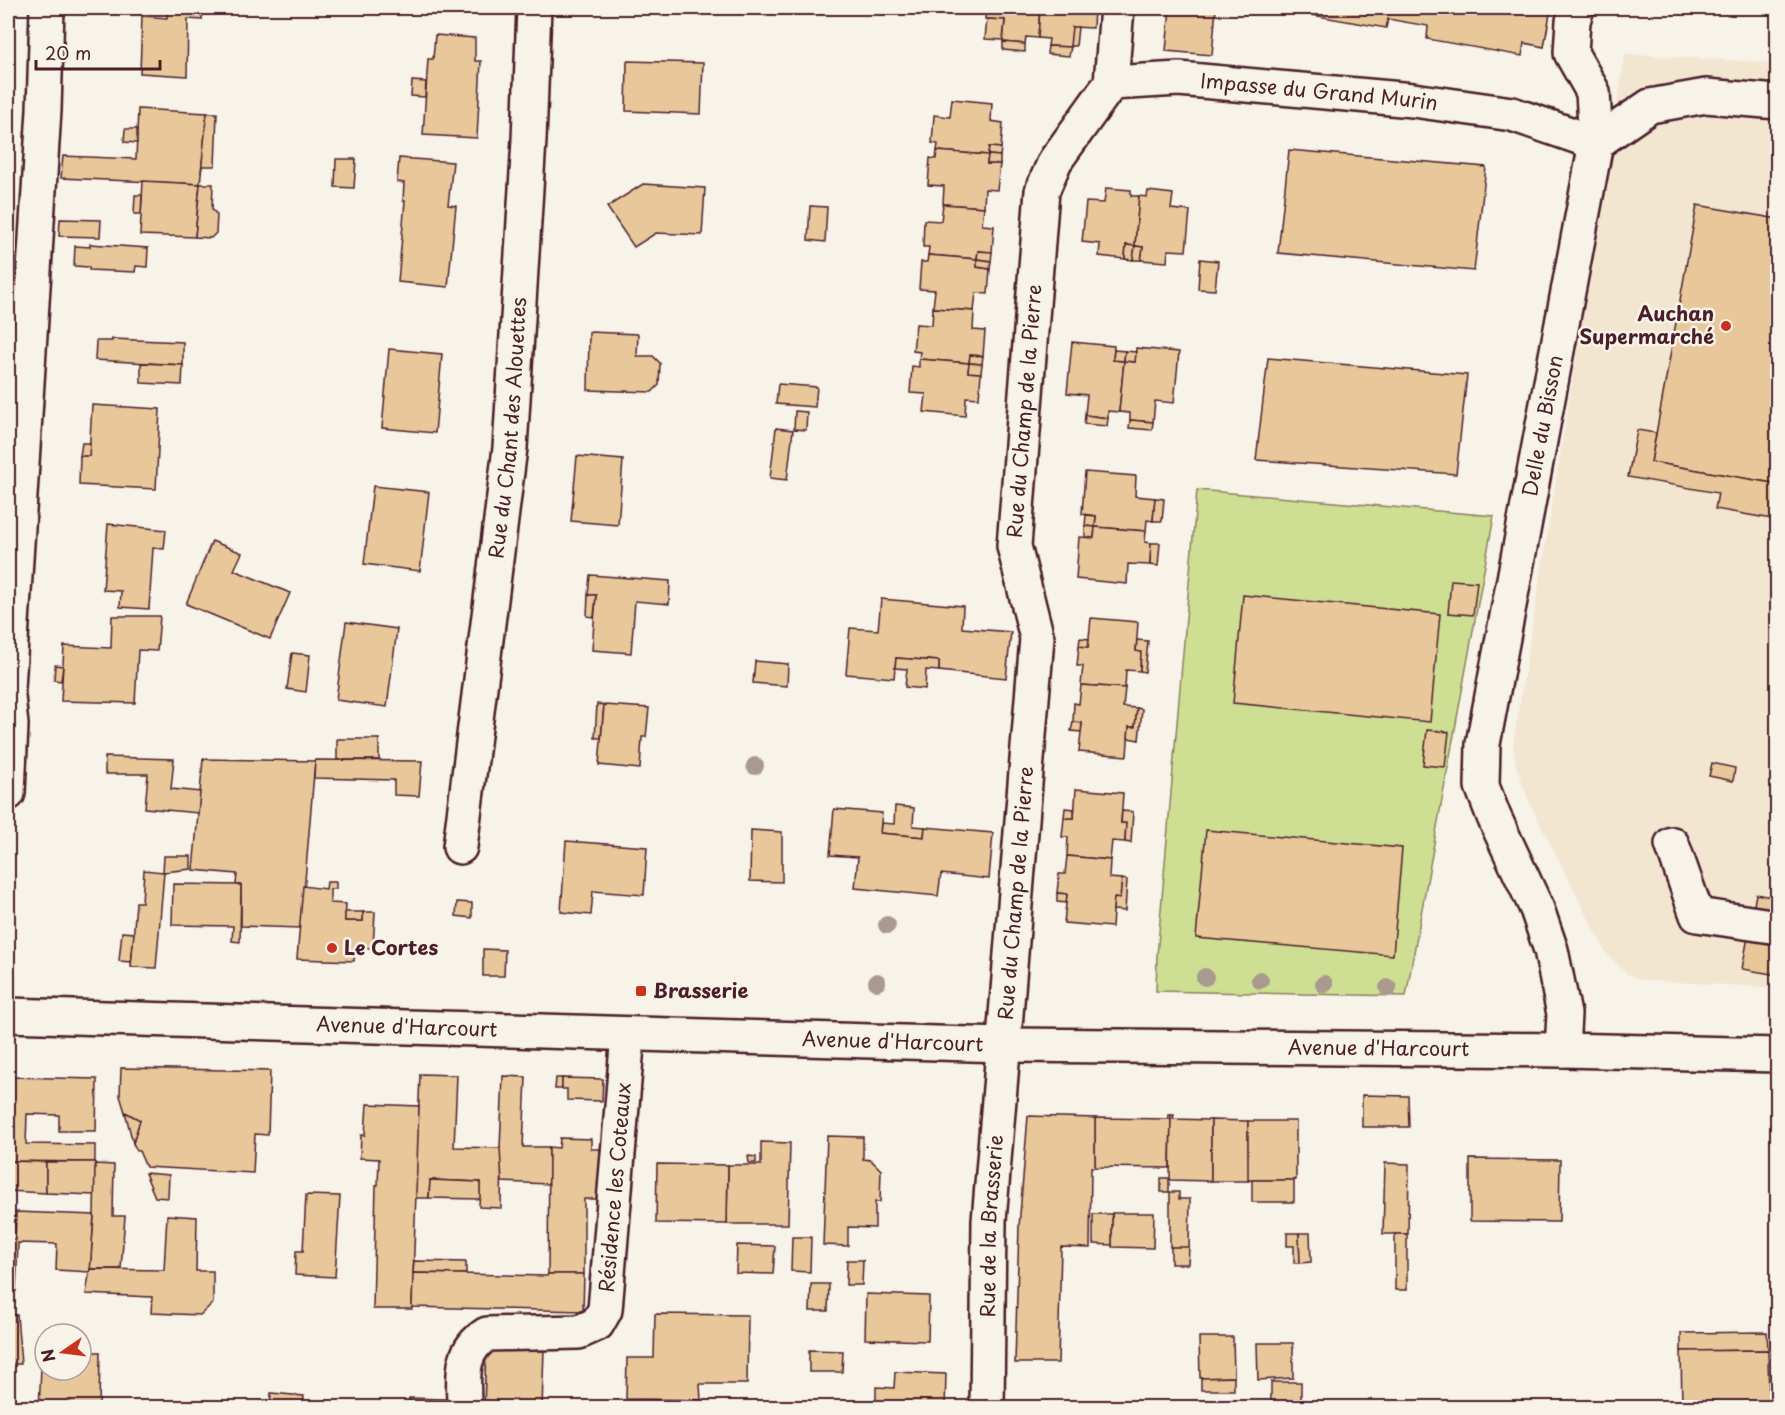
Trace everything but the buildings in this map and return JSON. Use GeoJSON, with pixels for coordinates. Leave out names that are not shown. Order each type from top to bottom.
{"type":"FeatureCollection","features":[{"type":"Feature","properties":{"kind":"street"},"geometry":{"type":"LineString","coordinates":[[8,688],[45,110],[47,8]]}},
{"type":"Feature","properties":{"kind":"street","name":"Rue du Chant des Alouettes"},"geometry":{"type":"LineString","coordinates":[[460,847],[510,448],[529,140],[534,8]]}},
{"type":"Feature","properties":{"kind":"street"},"geometry":{"type":"LineString","coordinates":[[1111,82],[1117,8]]}},
{"type":"Feature","properties":{"kind":"street","name":"Delle du Bisson"},"geometry":{"type":"LineString","coordinates":[[1562,1050],[1563,1014],[1551,950],[1537,909],[1482,786],[1483,744],[1596,143],[1593,92],[1570,53],[1573,21],[1577,8]]}},
{"type":"Feature","properties":{"kind":"street","name":"Impasse du Grand Murin"},"geometry":{"type":"LineString","coordinates":[[1111,82],[1179,79],[1413,100],[1512,114],[1596,143]]}},
{"type":"Feature","properties":{"kind":"street","name":"Rue du Champ de la Pierre"},"geometry":{"type":"LineString","coordinates":[[1003,1045],[1037,638],[1014,546],[1042,191],[1054,160],[1111,82]]}},
{"type":"Feature","properties":{"kind":"street"},"geometry":{"type":"LineString","coordinates":[[1596,143],[1650,106],[1706,96],[1778,102]]}},
{"type":"Feature","properties":{"kind":"street"},"geometry":{"type":"LineString","coordinates":[[8,696],[12,725],[8,793]]}},
{"type":"Feature","properties":{"kind":"street"},"geometry":{"type":"LineString","coordinates":[[1672,844],[1697,915],[1778,927]]}},
{"type":"Feature","properties":{"kind":"street","name":"Avenue d'Harcourt"},"geometry":{"type":"LineString","coordinates":[[8,1015],[1003,1045],[1562,1050],[1778,1055]]}},
{"type":"Feature","properties":{"kind":"street","name":"Résidence les Coteaux"},"geometry":{"type":"LineString","coordinates":[[464,1407],[465,1359],[476,1341],[487,1334],[579,1332],[597,1324],[605,1310],[628,1034]]}},
{"type":"Feature","properties":{"kind":"street","name":"Rue de la Brasserie"},"geometry":{"type":"LineString","coordinates":[[987,1407],[989,1221],[1003,1045]]}},
{"type":"Feature","properties":{"kind":"shaded area"},"geometry":{"type":"Polygon","coordinates":[[[1625,54],[1777,63],[1777,988],[1641,980],[1627,974],[1606,953],[1530,804],[1516,766],[1513,744],[1625,54]]]}},
{"type":"Feature","properties":{"kind":"green space"},"geometry":{"type":"Polygon","coordinates":[[[1197,490],[1494,516],[1406,996],[1156,991],[1157,956],[1197,490]]]}},
{"type":"Feature","properties":{"kind":"place","name":"Auchan Supermarché"},"geometry":{"type":"Point","coordinates":[1726,326]}},
{"type":"Feature","properties":{"kind":"place","name":"Le Cortes"},"geometry":{"type":"Point","coordinates":[332,948]}},
{"type":"Feature","properties":{"kind":"place","name":"Brasserie"},"geometry":{"type":"Point","coordinates":[641,991]}}]}
